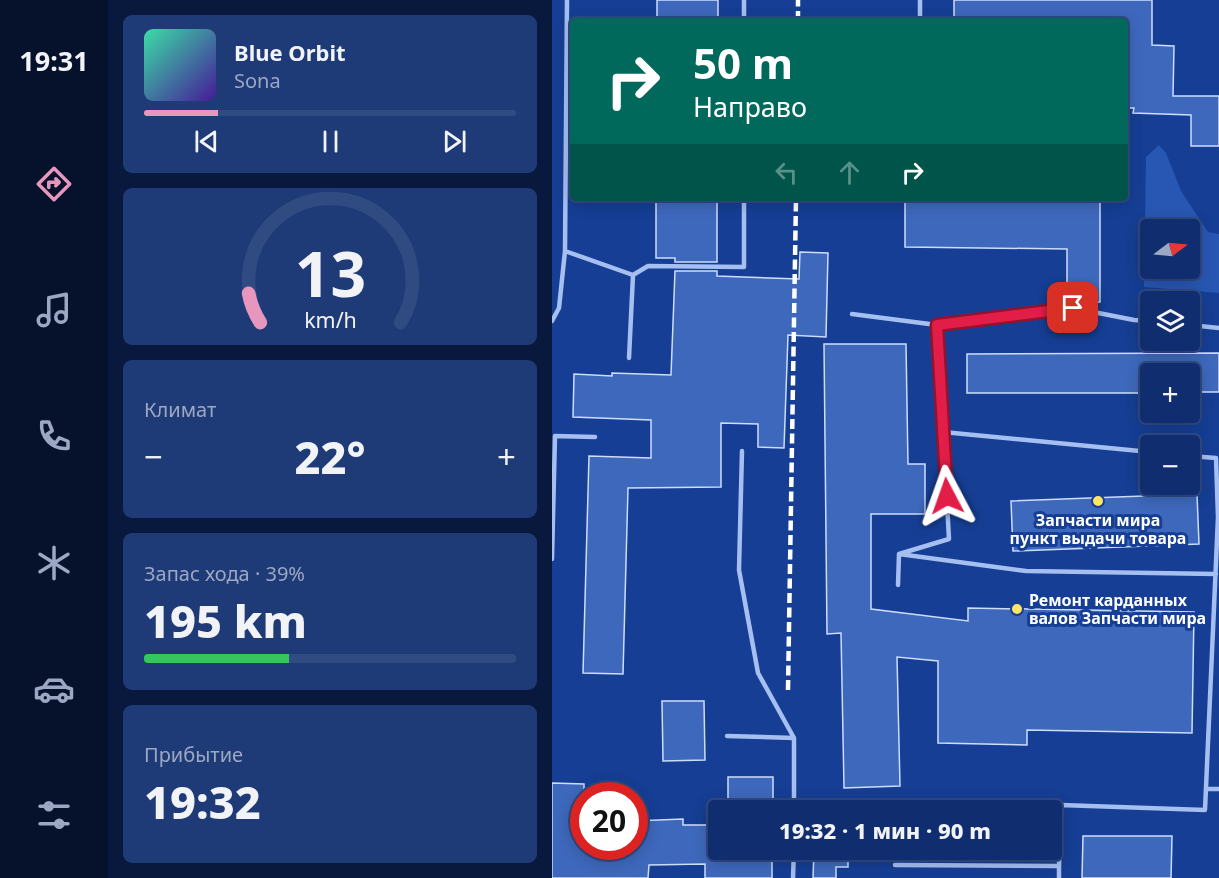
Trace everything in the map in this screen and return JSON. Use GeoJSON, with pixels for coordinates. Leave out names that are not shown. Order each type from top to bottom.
{"type":"FeatureCollection","features":[{"type":"Feature","properties":{"kind":"lane"},"geometry":{"type":"LineString","coordinates":[[552,321],[559,308],[565,251],[567,0]]}},
{"type":"Feature","properties":{"kind":"lane"},"geometry":{"type":"LineString","coordinates":[[744,0],[744,18]]}},
{"type":"Feature","properties":{"kind":"lane"},"geometry":{"type":"LineString","coordinates":[[920,0],[920,18]]}},
{"type":"Feature","properties":{"kind":"lane"},"geometry":{"type":"LineString","coordinates":[[633,275],[648,266],[744,267],[744,201]]}},
{"type":"Feature","properties":{"kind":"lane"},"geometry":{"type":"LineString","coordinates":[[565,251],[633,275]]}},
{"type":"Feature","properties":{"kind":"lane"},"geometry":{"type":"LineString","coordinates":[[629,358],[633,275]]}},
{"type":"Feature","properties":{"kind":"lane"},"geometry":{"type":"LineString","coordinates":[[852,314],[937,325],[1073,308],[1140,320]]}},
{"type":"Feature","properties":{"kind":"lane"},"geometry":{"type":"LineString","coordinates":[[899,554],[950,539],[937,325]]}},
{"type":"Feature","properties":{"kind":"lane"},"geometry":{"type":"LineString","coordinates":[[1200,326],[1219,328]]}},
{"type":"Feature","properties":{"kind":"lane"},"geometry":{"type":"LineString","coordinates":[[943,432],[1140,451]]}},
{"type":"Feature","properties":{"kind":"lane"},"geometry":{"type":"LineString","coordinates":[[552,559],[555,436],[595,437]]}},
{"type":"Feature","properties":{"kind":"lane"},"geometry":{"type":"LineString","coordinates":[[742,451],[739,570],[758,673],[794,738],[794,800]]}},
{"type":"Feature","properties":{"kind":"lane"},"geometry":{"type":"LineString","coordinates":[[1059,878],[1061,805],[1205,810],[1219,517],[1216,458],[1200,457]]}},
{"type":"Feature","properties":{"kind":"lane"},"geometry":{"type":"LineString","coordinates":[[899,554],[1026,572],[1216,574]]}},
{"type":"Feature","properties":{"kind":"lane"},"geometry":{"type":"LineString","coordinates":[[898,585],[899,554]]}},
{"type":"Feature","properties":{"kind":"lane"},"geometry":{"type":"LineString","coordinates":[[727,736],[794,738]]}},
{"type":"Feature","properties":{"kind":"lane"},"geometry":{"type":"LineString","coordinates":[[1206,789],[1219,789]]}},
{"type":"Feature","properties":{"kind":"lane"},"geometry":{"type":"LineString","coordinates":[[793,878],[794,860]]}},
{"type":"Feature","properties":{"kind":"lane"},"geometry":{"type":"LineString","coordinates":[[895,865],[1059,866]]}},
{"type":"Feature","properties":{"kind":"shaded area"},"geometry":{"type":"Polygon","coordinates":[[[1159,145],[1166,153],[1181,191],[1199,219],[1145,219],[1146,157],[1159,145]]]}},
{"type":"Feature","properties":{"kind":"shaded area"},"geometry":{"type":"Polygon","coordinates":[[[1200,220],[1208,232],[1219,234],[1219,293],[1144,287],[1144,279],[1200,279],[1200,220]]]}},
{"type":"Feature","properties":{"kind":"building"},"geometry":{"type":"Polygon","coordinates":[[[657,0],[718,0],[718,18],[657,18],[657,0]]]}},
{"type":"Feature","properties":{"kind":"building"},"geometry":{"type":"Polygon","coordinates":[[[954,0],[1152,0],[1152,45],[1174,46],[1173,96],[1219,96],[1219,146],[1191,146],[1191,115],[1133,113],[1134,108],[1128,108],[1128,18],[954,18],[954,0]]]}},
{"type":"Feature","properties":{"kind":"building"},"geometry":{"type":"Polygon","coordinates":[[[656,201],[717,201],[717,262],[675,262],[675,258],[656,258],[656,201]]]}},
{"type":"Feature","properties":{"kind":"building"},"geometry":{"type":"Polygon","coordinates":[[[905,201],[1100,201],[1100,302],[1067,302],[1067,249],[905,247],[905,201]]]}},
{"type":"Feature","properties":{"kind":"building"},"geometry":{"type":"Polygon","coordinates":[[[800,252],[828,253],[826,337],[788,335],[784,448],[758,447],[758,424],[721,423],[721,487],[628,488],[623,674],[583,673],[589,456],[651,458],[651,420],[573,417],[574,374],[671,375],[675,271],[717,271],[717,276],[799,279],[800,252]]]}},
{"type":"Feature","properties":{"kind":"building"},"geometry":{"type":"Polygon","coordinates":[[[824,344],[906,344],[908,464],[925,464],[925,514],[871,514],[871,609],[968,621],[968,608],[1194,612],[1192,733],[1027,730],[1027,745],[938,743],[938,661],[897,657],[900,786],[844,788],[841,633],[827,634],[824,344]]]}},
{"type":"Feature","properties":{"kind":"building"},"geometry":{"type":"Polygon","coordinates":[[[1219,353],[1219,392],[1200,392],[1200,363],[1140,363],[1140,393],[967,393],[967,354],[1219,353]]]}},
{"type":"Feature","properties":{"kind":"building"},"geometry":{"type":"Polygon","coordinates":[[[1197,495],[1199,544],[1013,551],[1011,501],[1197,495]]]}},
{"type":"Feature","properties":{"kind":"building"},"geometry":{"type":"Polygon","coordinates":[[[662,701],[704,701],[705,760],[663,761],[662,701]]]}},
{"type":"Feature","properties":{"kind":"building"},"geometry":{"type":"Polygon","coordinates":[[[728,777],[773,777],[773,800],[728,800],[728,777]]]}},
{"type":"Feature","properties":{"kind":"building"},"geometry":{"type":"Polygon","coordinates":[[[552,783],[570,784],[570,860],[648,860],[648,820],[683,819],[683,825],[708,825],[708,860],[772,860],[772,878],[705,878],[705,864],[649,865],[648,878],[552,878],[552,783]]]}},
{"type":"Feature","properties":{"kind":"building"},"geometry":{"type":"Polygon","coordinates":[[[1083,836],[1172,836],[1171,878],[1082,878],[1083,836]]]}},
{"type":"Feature","properties":{"kind":"building"},"geometry":{"type":"Polygon","coordinates":[[[814,860],[848,860],[848,867],[836,867],[836,878],[813,878],[814,860]]]}},
{"type":"Feature","properties":{"kind":"railway"},"geometry":{"type":"LineString","coordinates":[[798,0],[798,18]]}},
{"type":"Feature","properties":{"kind":"railway"},"geometry":{"type":"LineString","coordinates":[[788,690],[796,201]]}},
{"type":"Feature","properties":{"kind":"place","name":"Запчасти мира пункт выдачи товара"},"geometry":{"type":"Point","coordinates":[1098,501]}},
{"type":"Feature","properties":{"kind":"place","name":"Ремонт карданных валов Запчасти мира"},"geometry":{"type":"Point","coordinates":[1017,609]}},
{"type":"Feature","properties":{"kind":"route"},"geometry":{"type":"LineString","coordinates":[[947,496],[937,325],[1073,308]]}}]}
